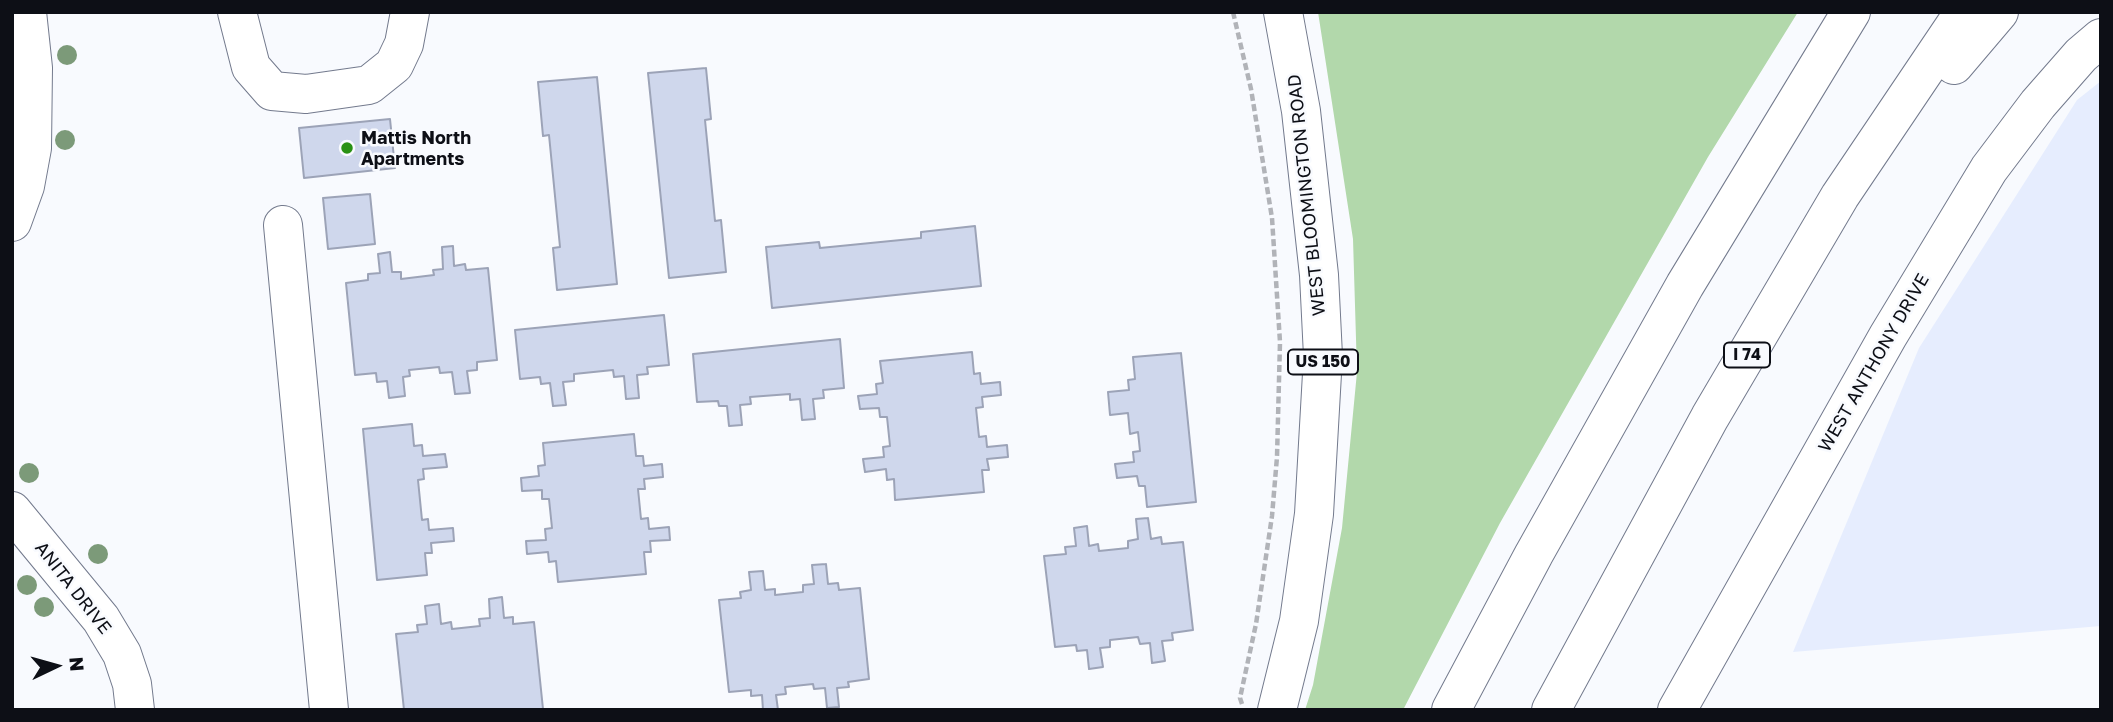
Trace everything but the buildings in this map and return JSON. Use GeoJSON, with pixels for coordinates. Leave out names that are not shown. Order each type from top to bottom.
{"type":"FeatureCollection","features":[{"type":"Feature","properties":{"kind":"main road"},"geometry":{"type":"LineString","coordinates":[[12,222],[25,186],[32,148],[33,68],[27,12]]}},
{"type":"Feature","properties":{"kind":"main road"},"geometry":{"type":"LineString","coordinates":[[237,12],[251,67],[272,91],[306,94],[369,85],[394,65],[404,44],[410,12]]}},
{"type":"Feature","properties":{"kind":"main road","name":"WEST BLOOMINGTON ROAD"},"geometry":{"type":"LineString","coordinates":[[1277,710],[1299,621],[1314,514],[1323,356],[1319,275],[1301,111],[1283,12]]}},
{"type":"Feature","properties":{"kind":"main road"},"geometry":{"type":"LineString","coordinates":[[1451,710],[1534,554],[1685,285],[1850,12]]}},
{"type":"Feature","properties":{"kind":"main road","name":"I 74"},"geometry":{"type":"LineString","coordinates":[[1551,710],[1710,417],[1840,196],[1964,12]]}},
{"type":"Feature","properties":{"kind":"main road"},"geometry":{"type":"LineString","coordinates":[[1840,196],[1999,12]]}},
{"type":"Feature","properties":{"kind":"main road","name":"WEST ANTHONY DRIVE"},"geometry":{"type":"LineString","coordinates":[[1677,710],[1888,336],[1989,169],[2038,104],[2081,55],[2101,38]]}},
{"type":"Feature","properties":{"kind":"main road"},"geometry":{"type":"LineString","coordinates":[[283,225],[329,710]]}},
{"type":"Feature","properties":{"kind":"main road","name":"ANITA DRIVE"},"geometry":{"type":"LineString","coordinates":[[12,511],[101,619],[122,654],[132,684],[135,710]]}},
{"type":"Feature","properties":{"kind":"path"},"geometry":{"type":"LineString","coordinates":[[1233,12],[1251,89],[1272,218],[1280,342],[1272,516],[1256,624],[1240,698]]}},
{"type":"Feature","properties":{"kind":"shaded area"},"geometry":{"type":"Polygon","coordinates":[[[2101,81],[2101,626],[1793,652],[1919,348],[2077,100],[2101,81]]]}},
{"type":"Feature","properties":{"kind":"green space"},"geometry":{"type":"Polygon","coordinates":[[[1318,12],[1798,12],[1708,157],[1500,523],[1403,710],[1305,710],[1313,685],[1342,528],[1357,372],[1353,239],[1318,12]]]}},
{"type":"Feature","properties":{"kind":"place","name":"Mattis North Apartments"},"geometry":{"type":"Point","coordinates":[347,148]}}]}
